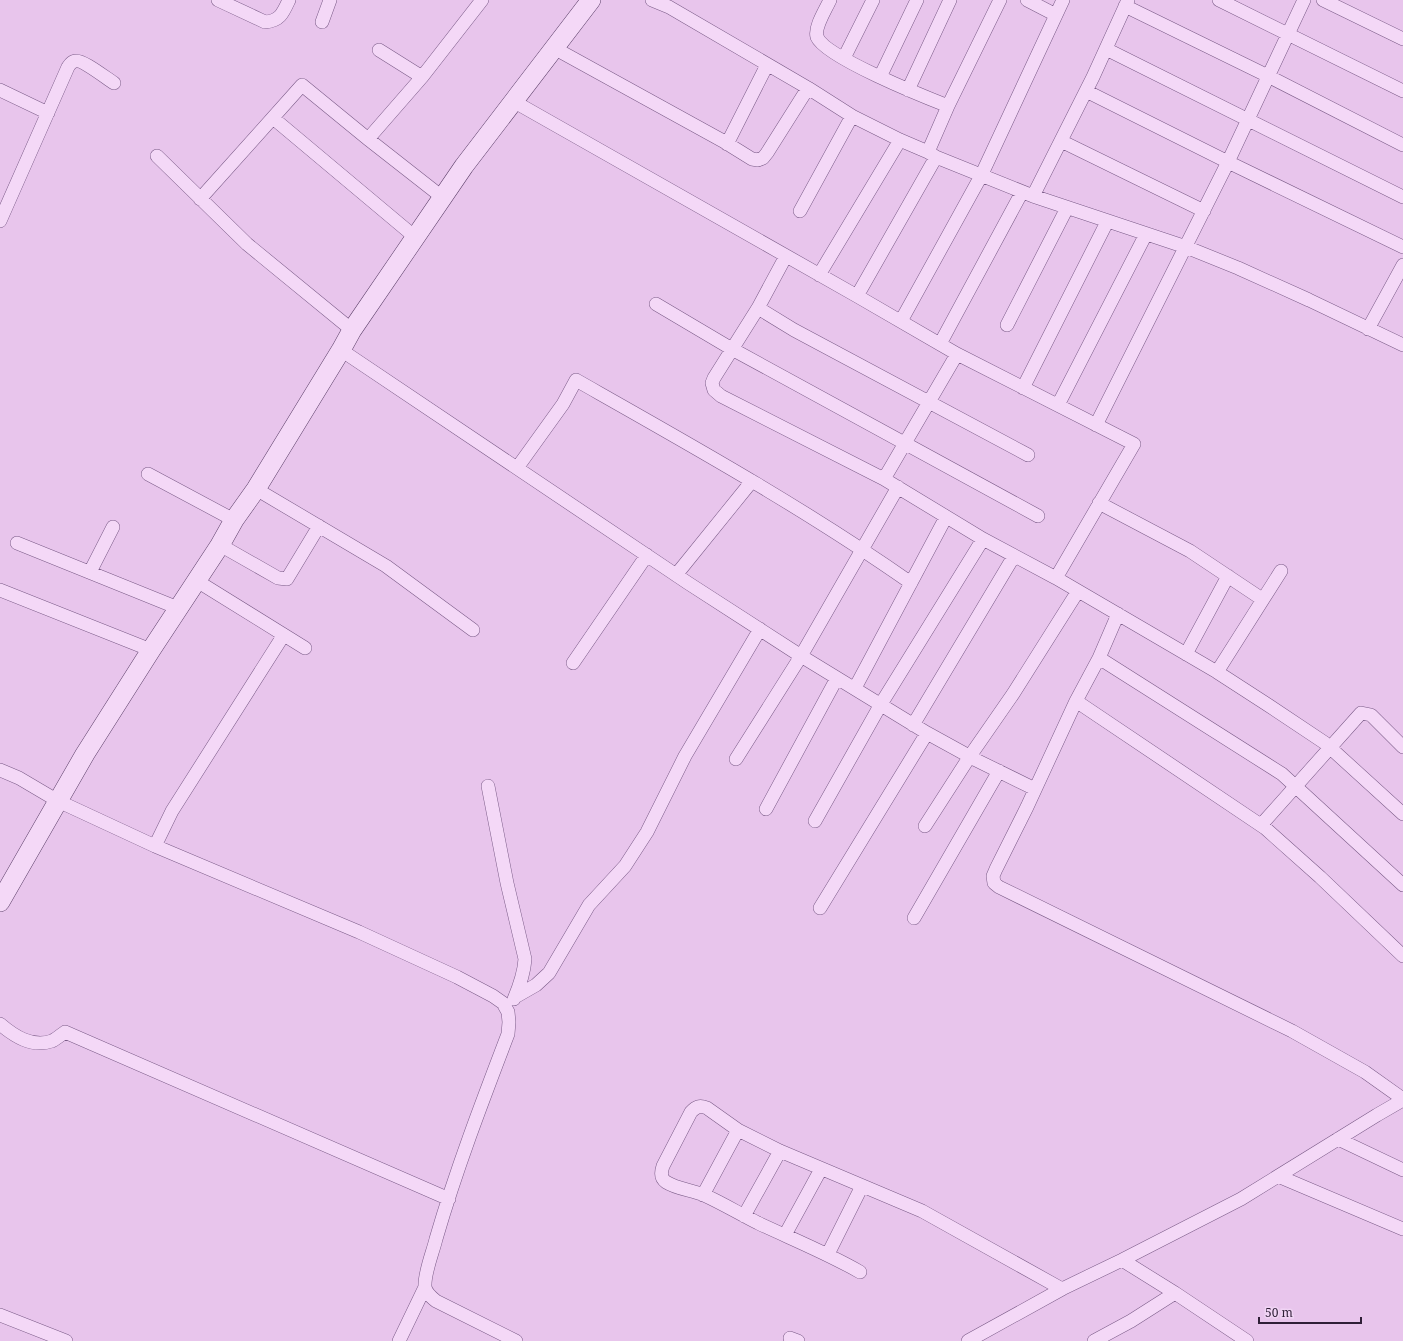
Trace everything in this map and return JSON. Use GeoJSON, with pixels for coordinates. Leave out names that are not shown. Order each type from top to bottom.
{"type":"FeatureCollection","features":[{"type":"Feature","properties":{"kind":"street"},"geometry":{"type":"LineString","coordinates":[[218,0],[265,22],[272,22],[279,18],[289,0]]}},
{"type":"Feature","properties":{"kind":"street"},"geometry":{"type":"LineString","coordinates":[[322,22],[330,0]]}},
{"type":"Feature","properties":{"kind":"street"},"geometry":{"type":"LineString","coordinates":[[368,139],[422,77],[482,0]]}},
{"type":"Feature","properties":{"kind":"street"},"geometry":{"type":"LineString","coordinates":[[0,902],[85,754],[220,545],[234,520],[256,489],[352,330],[442,196],[591,0]]}},
{"type":"Feature","properties":{"kind":"street"},"geometry":{"type":"LineString","coordinates":[[652,0],[675,11],[808,88],[852,116],[932,155],[1027,194],[1107,222],[1186,247],[1252,274],[1403,345]]}},
{"type":"Feature","properties":{"kind":"street"},"geometry":{"type":"LineString","coordinates":[[830,0],[817,27],[817,37],[823,44],[844,58],[880,77],[948,106]]}},
{"type":"Feature","properties":{"kind":"street"},"geometry":{"type":"LineString","coordinates":[[844,58],[873,0]]}},
{"type":"Feature","properties":{"kind":"street"},"geometry":{"type":"LineString","coordinates":[[880,77],[917,0]]}},
{"type":"Feature","properties":{"kind":"street"},"geometry":{"type":"LineString","coordinates":[[908,90],[950,0]]}},
{"type":"Feature","properties":{"kind":"street"},"geometry":{"type":"LineString","coordinates":[[857,296],[932,155],[948,106],[1000,0]]}},
{"type":"Feature","properties":{"kind":"street"},"geometry":{"type":"LineString","coordinates":[[1027,0],[1056,15]]}},
{"type":"Feature","properties":{"kind":"street"},"geometry":{"type":"LineString","coordinates":[[901,321],[981,176],[1063,0]]}},
{"type":"Feature","properties":{"kind":"street"},"geometry":{"type":"LineString","coordinates":[[1219,0],[1403,91]]}},
{"type":"Feature","properties":{"kind":"street"},"geometry":{"type":"LineString","coordinates":[[1096,424],[1204,211],[1248,121],[1304,0]]}},
{"type":"Feature","properties":{"kind":"street"},"geometry":{"type":"LineString","coordinates":[[1324,0],[1403,39]]}},
{"type":"Feature","properties":{"kind":"street"},"geometry":{"type":"LineString","coordinates":[[940,344],[1027,194],[1061,141],[1127,3],[1403,145]]}},
{"type":"Feature","properties":{"kind":"street"},"geometry":{"type":"LineString","coordinates":[[554,48],[752,159],[758,160],[763,158],[808,88]]}},
{"type":"Feature","properties":{"kind":"street"},"geometry":{"type":"LineString","coordinates":[[1106,49],[1403,197]]}},
{"type":"Feature","properties":{"kind":"street"},"geometry":{"type":"LineString","coordinates":[[379,50],[422,77]]}},
{"type":"Feature","properties":{"kind":"street"},"geometry":{"type":"LineString","coordinates":[[0,221],[71,62],[81,62],[114,83]]}},
{"type":"Feature","properties":{"kind":"street"},"geometry":{"type":"LineString","coordinates":[[727,144],[767,65]]}},
{"type":"Feature","properties":{"kind":"street"},"geometry":{"type":"LineString","coordinates":[[200,199],[302,85],[368,139],[442,196]]}},
{"type":"Feature","properties":{"kind":"street"},"geometry":{"type":"LineString","coordinates":[[0,90],[48,113]]}},
{"type":"Feature","properties":{"kind":"street"},"geometry":{"type":"LineString","coordinates":[[1086,91],[1403,247]]}},
{"type":"Feature","properties":{"kind":"street"},"geometry":{"type":"LineString","coordinates":[[514,101],[957,354],[1134,444],[1056,578]]}},
{"type":"Feature","properties":{"kind":"street"},"geometry":{"type":"LineString","coordinates":[[800,210],[852,116]]}},
{"type":"Feature","properties":{"kind":"street"},"geometry":{"type":"LineString","coordinates":[[273,118],[415,237]]}},
{"type":"Feature","properties":{"kind":"street"},"geometry":{"type":"LineString","coordinates":[[819,275],[900,140]]}},
{"type":"Feature","properties":{"kind":"street"},"geometry":{"type":"LineString","coordinates":[[1061,141],[1204,211]]}},
{"type":"Feature","properties":{"kind":"street"},"geometry":{"type":"LineString","coordinates":[[157,156],[247,244],[352,330]]}},
{"type":"Feature","properties":{"kind":"street"},"geometry":{"type":"LineString","coordinates":[[1007,325],[1067,208]]}},
{"type":"Feature","properties":{"kind":"street"},"geometry":{"type":"LineString","coordinates":[[1024,388],[1107,222]]}},
{"type":"Feature","properties":{"kind":"street"},"geometry":{"type":"LineString","coordinates":[[1058,405],[1146,234]]}},
{"type":"Feature","properties":{"kind":"street"},"geometry":{"type":"LineString","coordinates":[[786,256],[758,308],[712,383],[714,390],[721,396],[884,479],[983,539],[1056,578],[1217,672],[1305,729],[1330,748],[1403,814]]}},
{"type":"Feature","properties":{"kind":"street"},"geometry":{"type":"LineString","coordinates":[[1368,329],[1403,265]]}},
{"type":"Feature","properties":{"kind":"street"},"geometry":{"type":"LineString","coordinates":[[656,304],[732,349],[1038,516]]}},
{"type":"Feature","properties":{"kind":"street"},"geometry":{"type":"LineString","coordinates":[[758,308],[794,330],[1028,455]]}},
{"type":"Feature","properties":{"kind":"street"},"geometry":{"type":"LineString","coordinates":[[341,350],[647,554],[676,575],[801,656],[882,704],[927,733],[999,772],[1035,789]]}},
{"type":"Feature","properties":{"kind":"street"},"geometry":{"type":"LineString","coordinates":[[884,479],[928,401],[957,354]]}},
{"type":"Feature","properties":{"kind":"street"},"geometry":{"type":"LineString","coordinates":[[517,468],[563,404],[576,380],[752,481],[862,549],[911,583]]}},
{"type":"Feature","properties":{"kind":"street"},"geometry":{"type":"LineString","coordinates":[[148,474],[234,520]]}},
{"type":"Feature","properties":{"kind":"street"},"geometry":{"type":"LineString","coordinates":[[676,575],[752,481]]}},
{"type":"Feature","properties":{"kind":"street"},"geometry":{"type":"LineString","coordinates":[[736,759],[801,656],[898,487]]}},
{"type":"Feature","properties":{"kind":"street"},"geometry":{"type":"LineString","coordinates":[[256,489],[386,566],[473,630]]}},
{"type":"Feature","properties":{"kind":"street"},"geometry":{"type":"LineString","coordinates":[[1100,503],[1190,551],[1262,600]]}},
{"type":"Feature","properties":{"kind":"street"},"geometry":{"type":"LineString","coordinates":[[855,688],[946,517]]}},
{"type":"Feature","properties":{"kind":"street"},"geometry":{"type":"LineString","coordinates":[[220,545],[278,578],[286,579],[319,526]]}},
{"type":"Feature","properties":{"kind":"street"},"geometry":{"type":"LineString","coordinates":[[90,572],[113,528]]}},
{"type":"Feature","properties":{"kind":"street"},"geometry":{"type":"LineString","coordinates":[[815,821],[882,704],[983,539]]}},
{"type":"Feature","properties":{"kind":"street"},"geometry":{"type":"LineString","coordinates":[[17,543],[178,608]]}},
{"type":"Feature","properties":{"kind":"street"},"geometry":{"type":"LineString","coordinates":[[573,663],[647,554]]}},
{"type":"Feature","properties":{"kind":"street"},"geometry":{"type":"LineString","coordinates":[[914,724],[1014,556]]}},
{"type":"Feature","properties":{"kind":"street"},"geometry":{"type":"LineString","coordinates":[[1217,672],[1281,571]]}},
{"type":"Feature","properties":{"kind":"street"},"geometry":{"type":"LineString","coordinates":[[1186,654],[1228,576]]}},
{"type":"Feature","properties":{"kind":"street"},"geometry":{"type":"LineString","coordinates":[[197,581],[283,636],[305,648]]}},
{"type":"Feature","properties":{"kind":"street"},"geometry":{"type":"LineString","coordinates":[[0,590],[151,650]]}},
{"type":"Feature","properties":{"kind":"street"},"geometry":{"type":"LineString","coordinates":[[925,826],[970,756],[1013,694],[1078,591]]}},
{"type":"Feature","properties":{"kind":"street"},"geometry":{"type":"LineString","coordinates":[[968,1341],[1062,1289],[1122,1260],[1241,1198],[1403,1100],[1365,1072],[1292,1031],[999,887],[994,883],[993,876],[996,869],[1076,701],[1099,658],[1118,614]]}},
{"type":"Feature","properties":{"kind":"street"},"geometry":{"type":"LineString","coordinates":[[515,997],[536,985],[549,973],[589,905],[625,866],[647,832],[685,756],[760,630]]}},
{"type":"Feature","properties":{"kind":"street"},"geometry":{"type":"LineString","coordinates":[[155,846],[172,811],[283,636]]}},
{"type":"Feature","properties":{"kind":"street"},"geometry":{"type":"LineString","coordinates":[[1099,658],[1268,765],[1296,787],[1403,885]]}},
{"type":"Feature","properties":{"kind":"street"},"geometry":{"type":"LineString","coordinates":[[766,809],[837,678]]}},
{"type":"Feature","properties":{"kind":"street"},"geometry":{"type":"LineString","coordinates":[[1076,701],[1261,825],[1320,877],[1403,956]]}},
{"type":"Feature","properties":{"kind":"street"},"geometry":{"type":"LineString","coordinates":[[1261,825],[1361,713],[1371,715],[1403,746]]}},
{"type":"Feature","properties":{"kind":"street"},"geometry":{"type":"LineString","coordinates":[[820,908],[927,733]]}},
{"type":"Feature","properties":{"kind":"street"},"geometry":{"type":"LineString","coordinates":[[0,770],[19,778],[58,801],[155,846],[358,932],[450,973],[503,1003],[508,1012],[508,1034],[473,1125],[427,1273],[425,1287],[399,1341]]}},
{"type":"Feature","properties":{"kind":"street"},"geometry":{"type":"LineString","coordinates":[[914,918],[999,772]]}},
{"type":"Feature","properties":{"kind":"street"},"geometry":{"type":"LineString","coordinates":[[488,786],[507,883],[525,960],[524,971],[508,1012]]}},
{"type":"Feature","properties":{"kind":"street"},"geometry":{"type":"LineString","coordinates":[[0,1024],[20,1039],[37,1043],[52,1041],[65,1032],[449,1199]]}},
{"type":"Feature","properties":{"kind":"street"},"geometry":{"type":"LineString","coordinates":[[860,1272],[828,1254],[744,1216],[703,1195],[665,1182],[661,1173],[663,1166],[690,1112],[696,1107],[702,1106],[707,1108],[738,1130],[780,1151],[929,1215],[1062,1289]]}},
{"type":"Feature","properties":{"kind":"street"},"geometry":{"type":"LineString","coordinates":[[703,1195],[738,1130]]}},
{"type":"Feature","properties":{"kind":"street"},"geometry":{"type":"LineString","coordinates":[[1338,1139],[1403,1170]]}},
{"type":"Feature","properties":{"kind":"street"},"geometry":{"type":"LineString","coordinates":[[744,1216],[780,1151]]}},
{"type":"Feature","properties":{"kind":"street"},"geometry":{"type":"LineString","coordinates":[[785,1235],[821,1168]]}},
{"type":"Feature","properties":{"kind":"street"},"geometry":{"type":"LineString","coordinates":[[1278,1176],[1403,1229]]}},
{"type":"Feature","properties":{"kind":"street"},"geometry":{"type":"LineString","coordinates":[[828,1254],[862,1186]]}},
{"type":"Feature","properties":{"kind":"street"},"geometry":{"type":"LineString","coordinates":[[1122,1260],[1247,1341]]}},
{"type":"Feature","properties":{"kind":"street"},"geometry":{"type":"LineString","coordinates":[[425,1287],[427,1292],[436,1301],[516,1341]]}},
{"type":"Feature","properties":{"kind":"street"},"geometry":{"type":"LineString","coordinates":[[1094,1341],[1131,1321],[1175,1293]]}},
{"type":"Feature","properties":{"kind":"street"},"geometry":{"type":"LineString","coordinates":[[0,1315],[66,1341]]}}]}
